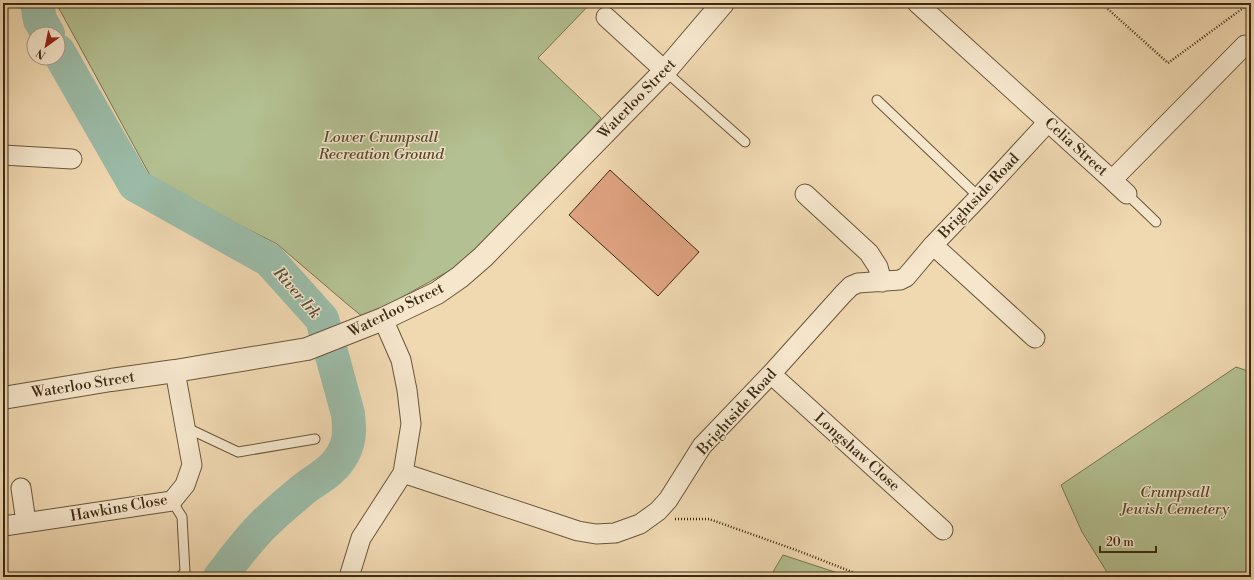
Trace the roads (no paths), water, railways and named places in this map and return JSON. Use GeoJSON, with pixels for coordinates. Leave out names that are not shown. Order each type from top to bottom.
{"type":"FeatureCollection","features":[{"type":"Feature","properties":{"kind":"street","name":"Waterloo Street"},"geometry":{"type":"LineString","coordinates":[[3,398],[307,349],[383,319],[437,293],[460,278],[484,257],[665,71],[723,3]]}},
{"type":"Feature","properties":{"kind":"street","name":"Celia Street"},"geometry":{"type":"LineString","coordinates":[[917,3],[1112,180],[1245,45]]}},
{"type":"Feature","properties":{"kind":"street"},"geometry":{"type":"LineString","coordinates":[[606,17],[665,71]]}},
{"type":"Feature","properties":{"kind":"street","name":"Brightside Road"},"geometry":{"type":"LineString","coordinates":[[403,473],[578,531],[596,534],[614,533],[640,524],[658,511],[668,500],[702,446],[772,374],[851,286],[858,283],[882,282],[906,278],[933,245],[1048,122]]}},
{"type":"Feature","properties":{"kind":"street"},"geometry":{"type":"LineString","coordinates":[[3,155],[72,159]]}},
{"type":"Feature","properties":{"kind":"street"},"geometry":{"type":"LineString","coordinates":[[1112,180],[1127,194]]}},
{"type":"Feature","properties":{"kind":"street"},"geometry":{"type":"LineString","coordinates":[[805,194],[869,253],[878,267],[882,282]]}},
{"type":"Feature","properties":{"kind":"street"},"geometry":{"type":"LineString","coordinates":[[933,245],[1035,338]]}},
{"type":"Feature","properties":{"kind":"street"},"geometry":{"type":"LineString","coordinates":[[349,577],[361,538],[403,473],[411,424],[407,390],[401,360],[383,319]]}},
{"type":"Feature","properties":{"kind":"street","name":"Hawkins Close"},"geometry":{"type":"LineString","coordinates":[[4,526],[172,501],[185,486],[192,465],[175,371]]}},
{"type":"Feature","properties":{"kind":"street","name":"Longshaw Close"},"geometry":{"type":"LineString","coordinates":[[772,374],[943,530]]}},
{"type":"Feature","properties":{"kind":"street"},"geometry":{"type":"LineString","coordinates":[[21,488],[26,522]]}},
{"type":"Feature","properties":{"kind":"lane"},"geometry":{"type":"LineString","coordinates":[[665,71],[745,142]]}},
{"type":"Feature","properties":{"kind":"lane"},"geometry":{"type":"LineString","coordinates":[[877,100],[979,197]]}},
{"type":"Feature","properties":{"kind":"lane"},"geometry":{"type":"LineString","coordinates":[[1127,194],[1156,222]]}},
{"type":"Feature","properties":{"kind":"lane"},"geometry":{"type":"LineString","coordinates":[[185,427],[238,452],[315,439]]}},
{"type":"Feature","properties":{"kind":"lane"},"geometry":{"type":"LineString","coordinates":[[172,501],[182,517],[185,572],[180,577]]}},
{"type":"Feature","properties":{"kind":"waterway","name":"River Irk"},"geometry":{"type":"LineString","coordinates":[[37,3],[40,20],[43,26]]}},
{"type":"Feature","properties":{"kind":"waterway","name":"River Irk"},"geometry":{"type":"LineString","coordinates":[[66,65],[135,185],[269,260],[322,319],[348,414],[349,433],[347,444],[343,454],[335,465],[304,489],[263,525],[220,577]]}},
{"type":"Feature","properties":{"kind":"park label","name":"Lower Crumpsall Recreation Ground"},"geometry":{"type":"Point","coordinates":[381,146]}},
{"type":"Feature","properties":{"kind":"park label","name":"Crumpsall Jewish Cemetery"},"geometry":{"type":"Point","coordinates":[1175,500]}}]}
